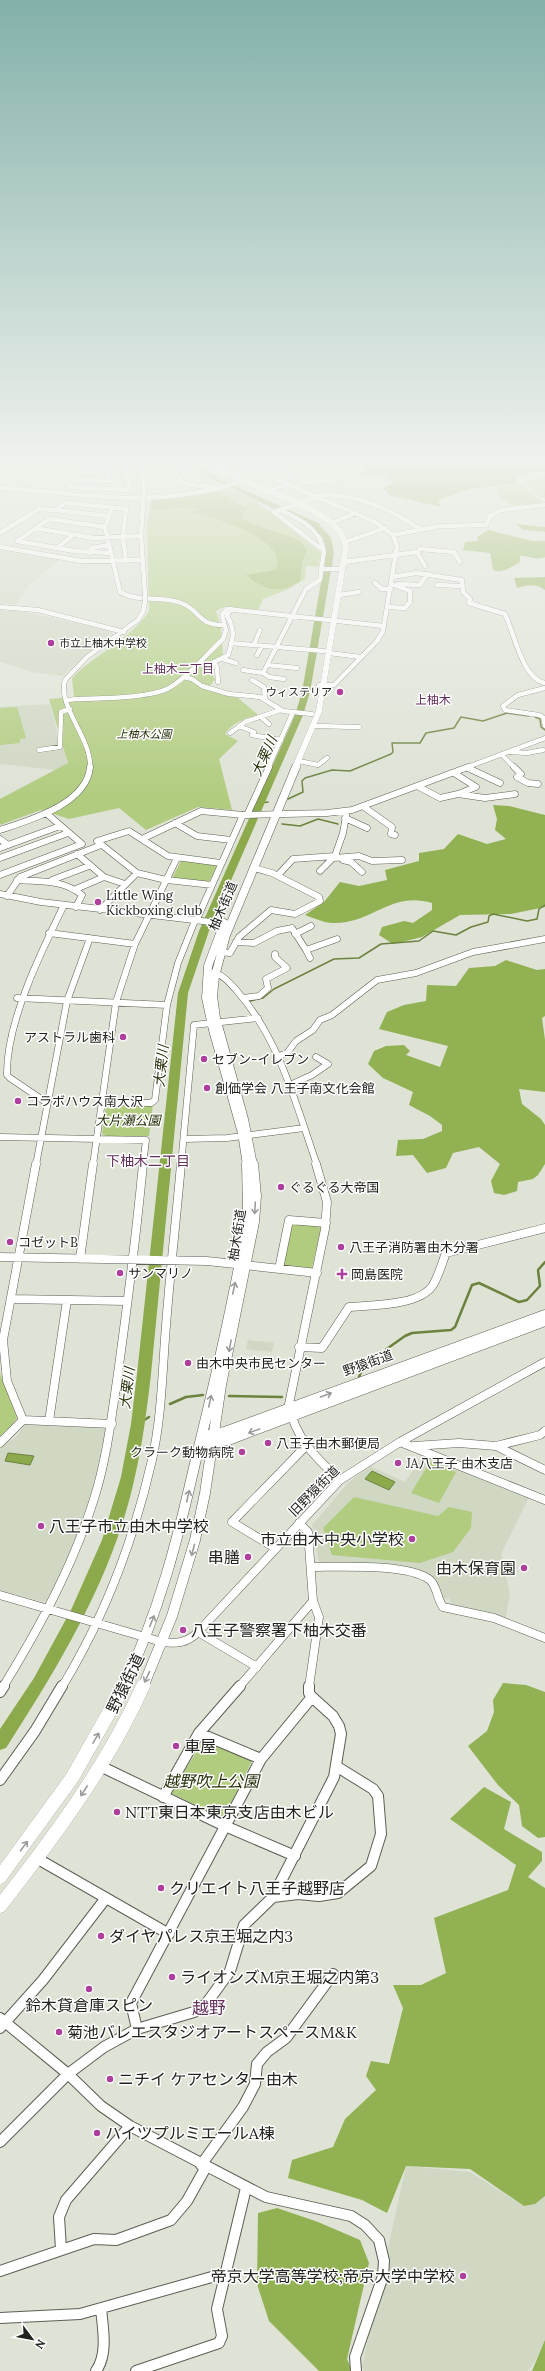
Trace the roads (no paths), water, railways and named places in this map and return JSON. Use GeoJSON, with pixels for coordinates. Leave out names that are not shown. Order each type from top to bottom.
{"type":"FeatureCollection","features":[{"type":"Feature","properties":{"kind":"main road","name":"柚木街道"},"geometry":{"type":"LineString","coordinates":[[214,1439],[242,1265],[249,1183],[245,1136],[206,994],[207,973],[213,950],[254,868],[270,814],[299,761],[314,726],[322,686],[324,651],[336,576]]}},
{"type":"Feature","properties":{"kind":"main road","name":"柚木街道"},"geometry":{"type":"LineString","coordinates":[[329,619],[338,595],[337,576]]}},
{"type":"Feature","properties":{"kind":"main road","name":"柚木街道"},"geometry":{"type":"LineString","coordinates":[[214,1023],[214,972],[226,925],[322,686]]}},
{"type":"Feature","properties":{"kind":"main road","name":"柚木街道"},"geometry":{"type":"LineString","coordinates":[[202,1439],[242,1265]]}},
{"type":"Feature","properties":{"kind":"main road","name":"野猿街道"},"geometry":{"type":"LineString","coordinates":[[0,1906],[38,1859],[100,1766],[133,1706],[162,1642],[193,1548],[214,1439],[228,1440],[290,1413],[545,1315]]}},
{"type":"Feature","properties":{"kind":"main road","name":"野猿街道"},"geometry":{"type":"LineString","coordinates":[[290,1413],[545,1321]]}},
{"type":"Feature","properties":{"kind":"main road","name":"野猿街道"},"geometry":{"type":"LineString","coordinates":[[0,1877],[46,1817],[88,1753],[118,1699],[146,1637],[171,1567],[202,1439]]}},
{"type":"Feature","properties":{"kind":"main road"},"geometry":{"type":"LineString","coordinates":[[202,1439],[214,1439]]}},
{"type":"Feature","properties":{"kind":"street"},"geometry":{"type":"LineString","coordinates":[[116,576],[119,589],[123,594],[182,603],[202,622],[213,625],[224,625]]}},
{"type":"Feature","properties":{"kind":"street"},"geometry":{"type":"LineString","coordinates":[[0,830],[46,813],[75,794],[84,784],[90,771],[90,759],[66,700],[64,686],[71,672],[140,618],[145,602],[144,576]]}},
{"type":"Feature","properties":{"kind":"street"},"geometry":{"type":"LineString","coordinates":[[263,673],[306,589],[320,580],[321,576]]}},
{"type":"Feature","properties":{"kind":"street"},"geometry":{"type":"LineString","coordinates":[[322,686],[334,685],[378,640],[384,626],[392,577],[408,576]]}},
{"type":"Feature","properties":{"kind":"street"},"geometry":{"type":"LineString","coordinates":[[375,582],[382,589],[391,586],[420,585],[426,576]]}},
{"type":"Feature","properties":{"kind":"street"},"geometry":{"type":"LineString","coordinates":[[437,576],[462,580],[463,592],[470,599],[469,604],[504,614],[512,628],[513,640],[518,647],[529,673],[539,682],[545,684]]}},
{"type":"Feature","properties":{"kind":"street"},"geometry":{"type":"LineString","coordinates":[[437,585],[462,586]]}},
{"type":"Feature","properties":{"kind":"street"},"geometry":{"type":"LineString","coordinates":[[388,607],[405,608],[410,602],[410,591],[391,586]]}},
{"type":"Feature","properties":{"kind":"street"},"geometry":{"type":"LineString","coordinates":[[338,595],[359,592]]}},
{"type":"Feature","properties":{"kind":"street"},"geometry":{"type":"LineString","coordinates":[[0,607],[38,610],[124,632]]}},
{"type":"Feature","properties":{"kind":"street"},"geometry":{"type":"LineString","coordinates":[[218,682],[217,668],[214,662],[228,655],[234,636],[234,627],[227,616],[231,609]]}},
{"type":"Feature","properties":{"kind":"street"},"geometry":{"type":"LineString","coordinates":[[66,700],[150,693],[166,689],[184,677],[223,639],[226,635],[222,612],[231,609],[384,626]]}},
{"type":"Feature","properties":{"kind":"street"},"geometry":{"type":"LineString","coordinates":[[254,645],[260,630]]}},
{"type":"Feature","properties":{"kind":"street"},"geometry":{"type":"LineString","coordinates":[[232,643],[324,651],[361,657]]}},
{"type":"Feature","properties":{"kind":"street"},"geometry":{"type":"LineString","coordinates":[[257,655],[262,646]]}},
{"type":"Feature","properties":{"kind":"street"},"geometry":{"type":"LineString","coordinates":[[222,659],[236,663]]}},
{"type":"Feature","properties":{"kind":"street"},"geometry":{"type":"LineString","coordinates":[[267,665],[297,668]]}},
{"type":"Feature","properties":{"kind":"street"},"geometry":{"type":"LineString","coordinates":[[243,670],[263,673],[269,678],[284,679]]}},
{"type":"Feature","properties":{"kind":"street"},"geometry":{"type":"LineString","coordinates":[[184,677],[192,679],[202,686],[229,694],[246,694],[265,700],[280,710],[312,714]]}},
{"type":"Feature","properties":{"kind":"street"},"geometry":{"type":"LineString","coordinates":[[252,680],[264,687],[265,700]]}},
{"type":"Feature","properties":{"kind":"street"},"geometry":{"type":"LineString","coordinates":[[545,688],[518,695],[504,706],[505,710],[539,715],[543,717],[545,726]]}},
{"type":"Feature","properties":{"kind":"street"},"geometry":{"type":"LineString","coordinates":[[39,750],[60,747],[61,712],[70,709]]}},
{"type":"Feature","properties":{"kind":"street"},"geometry":{"type":"LineString","coordinates":[[230,733],[239,726],[280,710]]}},
{"type":"Feature","properties":{"kind":"street"},"geometry":{"type":"LineString","coordinates":[[102,1102],[152,1103],[155,1100],[167,1004],[178,962],[198,922],[231,840],[246,814],[294,712]]}},
{"type":"Feature","properties":{"kind":"street"},"geometry":{"type":"LineString","coordinates":[[262,718],[269,724]]}},
{"type":"Feature","properties":{"kind":"street"},"geometry":{"type":"LineString","coordinates":[[239,726],[254,732],[252,735],[281,740]]}},
{"type":"Feature","properties":{"kind":"street"},"geometry":{"type":"LineString","coordinates":[[314,726],[359,727]]}},
{"type":"Feature","properties":{"kind":"street"},"geometry":{"type":"LineString","coordinates":[[142,839],[201,811],[246,814],[346,815],[545,738]]}},
{"type":"Feature","properties":{"kind":"street"},"geometry":{"type":"LineString","coordinates":[[509,752],[527,753],[543,750]]}},
{"type":"Feature","properties":{"kind":"street"},"geometry":{"type":"LineString","coordinates":[[502,755],[521,774],[517,777],[528,783],[538,784]]}},
{"type":"Feature","properties":{"kind":"street"},"geometry":{"type":"LineString","coordinates":[[299,761],[318,765],[327,758]]}},
{"type":"Feature","properties":{"kind":"street"},"geometry":{"type":"LineString","coordinates":[[468,768],[500,783]]}},
{"type":"Feature","properties":{"kind":"street"},"geometry":{"type":"LineString","coordinates":[[419,786],[440,798],[458,794],[476,787],[454,773]]}},
{"type":"Feature","properties":{"kind":"street"},"geometry":{"type":"LineString","coordinates":[[458,794],[485,798],[515,794]]}},
{"type":"Feature","properties":{"kind":"street"},"geometry":{"type":"LineString","coordinates":[[364,807],[392,826],[391,834],[395,836]]}},
{"type":"Feature","properties":{"kind":"street"},"geometry":{"type":"LineString","coordinates":[[0,875],[82,844],[46,813]]}},
{"type":"Feature","properties":{"kind":"street"},"geometry":{"type":"LineString","coordinates":[[346,815],[367,828]]}},
{"type":"Feature","properties":{"kind":"street"},"geometry":{"type":"LineString","coordinates":[[320,871],[336,858],[338,844],[344,830],[346,815]]}},
{"type":"Feature","properties":{"kind":"street"},"geometry":{"type":"LineString","coordinates":[[175,823],[197,836],[231,840]]}},
{"type":"Feature","properties":{"kind":"street"},"geometry":{"type":"LineString","coordinates":[[0,848],[60,826]]}},
{"type":"Feature","properties":{"kind":"street"},"geometry":{"type":"LineString","coordinates":[[212,885],[167,880],[137,873],[97,841],[128,831],[168,856],[221,863]]}},
{"type":"Feature","properties":{"kind":"street"},"geometry":{"type":"LineString","coordinates":[[0,858],[68,832]]}},
{"type":"Feature","properties":{"kind":"street"},"geometry":{"type":"LineString","coordinates":[[0,839],[8,845]]}},
{"type":"Feature","properties":{"kind":"street"},"geometry":{"type":"LineString","coordinates":[[7,896],[18,880],[101,845]]}},
{"type":"Feature","properties":{"kind":"street"},"geometry":{"type":"LineString","coordinates":[[77,854],[89,866],[104,877],[126,884]]}},
{"type":"Feature","properties":{"kind":"street"},"geometry":{"type":"LineString","coordinates":[[279,874],[293,859],[359,856],[372,861],[402,860]]}},
{"type":"Feature","properties":{"kind":"street"},"geometry":{"type":"LineString","coordinates":[[80,1259],[116,1002],[135,944],[177,858]]}},
{"type":"Feature","properties":{"kind":"street"},"geometry":{"type":"LineString","coordinates":[[336,858],[351,862],[362,872]]}},
{"type":"Feature","properties":{"kind":"street"},"geometry":{"type":"LineString","coordinates":[[52,880],[89,866]]}},
{"type":"Feature","properties":{"kind":"street"},"geometry":{"type":"LineString","coordinates":[[219,952],[230,953],[236,942],[249,928],[271,910],[295,914],[320,901],[319,897],[300,889],[279,874],[254,868]]}},
{"type":"Feature","properties":{"kind":"street"},"geometry":{"type":"LineString","coordinates":[[100,910],[137,873]]}},
{"type":"Feature","properties":{"kind":"street"},"geometry":{"type":"LineString","coordinates":[[76,889],[104,877]]}},
{"type":"Feature","properties":{"kind":"street"},"geometry":{"type":"LineString","coordinates":[[18,880],[52,880],[70,885],[82,895],[76,907]]}},
{"type":"Feature","properties":{"kind":"street"},"geometry":{"type":"LineString","coordinates":[[0,894],[76,907],[226,925]]}},
{"type":"Feature","properties":{"kind":"street"},"geometry":{"type":"LineString","coordinates":[[47,1103],[7,1075],[1,1053],[17,998],[64,905]]}},
{"type":"Feature","properties":{"kind":"street"},"geometry":{"type":"LineString","coordinates":[[296,934],[312,926]]}},
{"type":"Feature","properties":{"kind":"street"},"geometry":{"type":"LineString","coordinates":[[236,942],[254,943],[277,931],[292,928],[310,958]]}},
{"type":"Feature","properties":{"kind":"street"},"geometry":{"type":"LineString","coordinates":[[49,933],[135,944]]}},
{"type":"Feature","properties":{"kind":"street"},"geometry":{"type":"LineString","coordinates":[[23,1420],[15,1395],[7,1381],[1,1339],[12,1299],[18,1257],[66,1000],[90,938]]}},
{"type":"Feature","properties":{"kind":"street"},"geometry":{"type":"LineString","coordinates":[[306,950],[337,939]]}},
{"type":"Feature","properties":{"kind":"street"},"geometry":{"type":"LineString","coordinates":[[279,1056],[287,1053],[296,1042],[313,1030],[320,1020],[332,1015],[350,999],[377,980],[416,973],[473,952],[545,939]]}},
{"type":"Feature","properties":{"kind":"street"},"geometry":{"type":"LineString","coordinates":[[243,998],[259,996],[268,988],[266,979],[287,968],[275,957],[274,954]]}},
{"type":"Feature","properties":{"kind":"street"},"geometry":{"type":"LineString","coordinates":[[214,972],[222,975],[243,998],[258,1018],[279,1056],[324,1189],[327,1202],[326,1223],[317,1273],[299,1347],[290,1413],[306,1446],[340,1480]]}},
{"type":"Feature","properties":{"kind":"street"},"geometry":{"type":"LineString","coordinates":[[17,998],[167,1004]]}},
{"type":"Feature","properties":{"kind":"street"},"geometry":{"type":"LineString","coordinates":[[0,1780],[50,1708],[118,1574],[137,1523],[154,1457],[163,1390],[169,1260],[184,1139],[194,1025],[258,1018]]}},
{"type":"Feature","properties":{"kind":"street"},"geometry":{"type":"LineString","coordinates":[[290,1085],[312,1075],[328,1064],[316,1057]]}},
{"type":"Feature","properties":{"kind":"street"},"geometry":{"type":"LineString","coordinates":[[184,1139],[245,1136],[304,1128]]}},
{"type":"Feature","properties":{"kind":"street"},"geometry":{"type":"LineString","coordinates":[[0,1137],[146,1140],[112,1424],[91,1507],[68,1568],[49,1609],[0,1692]]}},
{"type":"Feature","properties":{"kind":"street"},"geometry":{"type":"LineString","coordinates":[[280,1268],[288,1220],[326,1223]]}},
{"type":"Feature","properties":{"kind":"street"},"geometry":{"type":"LineString","coordinates":[[299,1347],[322,1348],[349,1307],[405,1302],[428,1290],[433,1284],[446,1253],[545,1228]]}},
{"type":"Feature","properties":{"kind":"street"},"geometry":{"type":"LineString","coordinates":[[0,1257],[169,1260],[280,1268],[317,1273]]}},
{"type":"Feature","properties":{"kind":"street"},"geometry":{"type":"LineString","coordinates":[[12,1299],[127,1301]]}},
{"type":"Feature","properties":{"kind":"street"},"geometry":{"type":"LineString","coordinates":[[49,1421],[67,1300]]}},
{"type":"Feature","properties":{"kind":"street","name":"旧野猿街道"},"geometry":{"type":"LineString","coordinates":[[0,1595],[162,1642],[180,1644],[190,1640],[340,1480],[400,1442],[545,1362]]}},
{"type":"Feature","properties":{"kind":"street"},"geometry":{"type":"LineString","coordinates":[[0,1443],[23,1420],[112,1424]]}},
{"type":"Feature","properties":{"kind":"street"},"geometry":{"type":"LineString","coordinates":[[412,1446],[459,1443],[496,1446],[540,1435],[545,1430]]}},
{"type":"Feature","properties":{"kind":"street"},"geometry":{"type":"LineString","coordinates":[[400,1442],[545,1500]]}},
{"type":"Feature","properties":{"kind":"street"},"geometry":{"type":"LineString","coordinates":[[275,1548],[232,1522],[306,1446]]}},
{"type":"Feature","properties":{"kind":"street"},"geometry":{"type":"LineString","coordinates":[[496,1446],[545,1470]]}},
{"type":"Feature","properties":{"kind":"street"},"geometry":{"type":"LineString","coordinates":[[0,2142],[68,2074],[104,2047],[137,2029],[194,2012],[206,2004],[230,1971],[244,1925],[273,1897],[334,1777],[341,1734],[339,1726],[332,1716],[309,1694],[310,1670],[319,1617],[313,1601],[312,1567],[308,1532],[299,1523]]}},
{"type":"Feature","properties":{"kind":"street"},"geometry":{"type":"LineString","coordinates":[[312,1567],[376,1568],[425,1577],[432,1582],[437,1601],[443,1607],[494,1618],[523,1631],[545,1638]]}},
{"type":"Feature","properties":{"kind":"street"},"geometry":{"type":"LineString","coordinates":[[163,1797],[199,1734],[313,1601]]}},
{"type":"Feature","properties":{"kind":"street"},"geometry":{"type":"LineString","coordinates":[[198,1632],[257,1667]]}},
{"type":"Feature","properties":{"kind":"street"},"geometry":{"type":"LineString","coordinates":[[137,2029],[131,2003],[261,1759],[312,1696]]}},
{"type":"Feature","properties":{"kind":"street"},"geometry":{"type":"LineString","coordinates":[[199,1734],[261,1759]]}},
{"type":"Feature","properties":{"kind":"street"},"geometry":{"type":"LineString","coordinates":[[100,1766],[225,1826],[295,1856]]}},
{"type":"Feature","properties":{"kind":"street"},"geometry":{"type":"LineString","coordinates":[[273,1897],[298,1894],[320,1896],[338,1893],[371,1866],[381,1834],[378,1796],[373,1789],[336,1766]]}},
{"type":"Feature","properties":{"kind":"street"},"geometry":{"type":"LineString","coordinates":[[38,1859],[168,1934]]}},
{"type":"Feature","properties":{"kind":"street"},"geometry":{"type":"LineString","coordinates":[[106,1898],[42,1980],[2,2023],[68,2074],[101,2106],[130,2126],[246,2188],[266,2197],[351,2216],[366,2225],[378,2240],[384,2261],[383,2276],[355,2357],[356,2371]]}},
{"type":"Feature","properties":{"kind":"street"},"geometry":{"type":"LineString","coordinates":[[0,2271],[94,2239],[116,2240],[171,2220],[187,2201],[204,2166],[243,2106],[255,2084],[257,2064],[266,2052],[286,2038],[333,1974]]}},
{"type":"Feature","properties":{"kind":"street"},"geometry":{"type":"LineString","coordinates":[[61,2249],[59,2217],[66,2200],[130,2126]]}},
{"type":"Feature","properties":{"kind":"street"},"geometry":{"type":"LineString","coordinates":[[136,2371],[219,2343],[222,2336],[217,2309],[246,2188]]}},
{"type":"Feature","properties":{"kind":"street"},"geometry":{"type":"LineString","coordinates":[[0,2318],[80,2314],[226,2273]]}},
{"type":"Feature","properties":{"kind":"street"},"geometry":{"type":"LineString","coordinates":[[100,2370],[104,2342],[101,2309]]}},
{"type":"Feature","properties":{"kind":"waterway","name":"大栗川"},"geometry":{"type":"LineString","coordinates":[[0,1743],[39,1683],[78,1612],[109,1540],[128,1477],[138,1424],[144,1374],[183,993],[194,956],[204,931],[299,715],[306,692],[326,576]]}},
{"type":"Feature","properties":{"kind":"waterway"},"geometry":{"type":"LineString","coordinates":[[288,799],[303,792],[302,781],[305,778],[332,770],[350,771],[391,754],[393,752],[392,743],[420,743],[426,733],[454,728],[461,717],[483,721],[507,713],[529,716]]}},
{"type":"Feature","properties":{"kind":"waterway"},"geometry":{"type":"LineString","coordinates":[[535,717],[540,719],[541,727],[545,730]]}},
{"type":"Feature","properties":{"kind":"waterway","name":"大栗川"},"geometry":{"type":"LineString","coordinates":[[261,803],[268,802]]}},
{"type":"Feature","properties":{"kind":"waterway"},"geometry":{"type":"LineString","coordinates":[[282,824],[300,826],[318,819],[338,824]]}},
{"type":"Feature","properties":{"kind":"waterway"},"geometry":{"type":"LineString","coordinates":[[250,1001],[263,998],[274,989],[334,959],[359,958],[381,944],[419,941],[433,931],[456,935],[471,927],[488,922],[489,916],[493,914],[527,921],[537,919],[539,909],[545,905]]}},
{"type":"Feature","properties":{"kind":"waterway"},"geometry":{"type":"LineString","coordinates":[[359,1377],[364,1365],[405,1336],[412,1333],[451,1330],[455,1327],[472,1285],[479,1283],[519,1302],[527,1300],[540,1286],[538,1270],[545,1262]]}},
{"type":"Feature","properties":{"kind":"waterway"},"geometry":{"type":"LineString","coordinates":[[170,1404],[186,1397],[203,1395]]}},
{"type":"Feature","properties":{"kind":"waterway"},"geometry":{"type":"LineString","coordinates":[[229,1396],[282,1397]]}},
{"type":"Feature","properties":{"kind":"waterway"},"geometry":{"type":"LineString","coordinates":[[138,1424],[149,1417]]}},
{"type":"Feature","properties":{"kind":"place","name":"市立上柚木中学校"},"geometry":{"type":"Point","coordinates":[51,643]}},
{"type":"Feature","properties":{"kind":"place","name":"ウィステリア"},"geometry":{"type":"Point","coordinates":[340,692]}},
{"type":"Feature","properties":{"kind":"place","name":"Little Wing Kickboxing club"},"geometry":{"type":"Point","coordinates":[98,902]}},
{"type":"Feature","properties":{"kind":"place","name":"アストラル歯科"},"geometry":{"type":"Point","coordinates":[123,1037]}},
{"type":"Feature","properties":{"kind":"place","name":"セブン-イレブン"},"geometry":{"type":"Point","coordinates":[204,1059]}},
{"type":"Feature","properties":{"kind":"place","name":"創価学会 八王子南文化会館"},"geometry":{"type":"Point","coordinates":[207,1088]}},
{"type":"Feature","properties":{"kind":"place","name":"コラボハウス南大沢"},"geometry":{"type":"Point","coordinates":[18,1101]}},
{"type":"Feature","properties":{"kind":"place","name":"ぐるぐる大帝国"},"geometry":{"type":"Point","coordinates":[281,1187]}},
{"type":"Feature","properties":{"kind":"place","name":"コゼットB"},"geometry":{"type":"Point","coordinates":[10,1242]}},
{"type":"Feature","properties":{"kind":"place","name":"八王子消防署由木分署"},"geometry":{"type":"Point","coordinates":[341,1247]}},
{"type":"Feature","properties":{"kind":"place","name":"サンマリノ"},"geometry":{"type":"Point","coordinates":[120,1273]}},
{"type":"Feature","properties":{"kind":"place","name":"岡島医院"},"geometry":{"type":"Point","coordinates":[342,1274]}},
{"type":"Feature","properties":{"kind":"place","name":"由木中央市民センター"},"geometry":{"type":"Point","coordinates":[188,1363]}},
{"type":"Feature","properties":{"kind":"place","name":"八王子由木郵便局"},"geometry":{"type":"Point","coordinates":[268,1443]}},
{"type":"Feature","properties":{"kind":"place","name":"クラーク動物病院"},"geometry":{"type":"Point","coordinates":[242,1452]}},
{"type":"Feature","properties":{"kind":"place","name":"JA八王子 由木支店"},"geometry":{"type":"Point","coordinates":[398,1463]}},
{"type":"Feature","properties":{"kind":"place","name":"八王子市立由木中学校"},"geometry":{"type":"Point","coordinates":[41,1526]}},
{"type":"Feature","properties":{"kind":"place","name":"市立由木中央小学校"},"geometry":{"type":"Point","coordinates":[412,1539]}},
{"type":"Feature","properties":{"kind":"place","name":"串膳"},"geometry":{"type":"Point","coordinates":[248,1557]}},
{"type":"Feature","properties":{"kind":"place","name":"由木保育園"},"geometry":{"type":"Point","coordinates":[524,1568]}},
{"type":"Feature","properties":{"kind":"place","name":"八王子警察署下柚木交番"},"geometry":{"type":"Point","coordinates":[183,1630]}},
{"type":"Feature","properties":{"kind":"place","name":"車屋"},"geometry":{"type":"Point","coordinates":[176,1746]}},
{"type":"Feature","properties":{"kind":"place","name":"NTT東日本東京支店由木ビル"},"geometry":{"type":"Point","coordinates":[117,1812]}},
{"type":"Feature","properties":{"kind":"place","name":"クリエイト八王子越野店"},"geometry":{"type":"Point","coordinates":[161,1888]}},
{"type":"Feature","properties":{"kind":"place","name":"ダイヤパレス京王堀之内3"},"geometry":{"type":"Point","coordinates":[101,1936]}},
{"type":"Feature","properties":{"kind":"place","name":"ライオンズM京王堀之内第3"},"geometry":{"type":"Point","coordinates":[172,1977]}},
{"type":"Feature","properties":{"kind":"place","name":"鈴木貸倉庫スピン"},"geometry":{"type":"Point","coordinates":[89,1989]}},
{"type":"Feature","properties":{"kind":"place","name":"菊池バレエスタジオアートスペースM&K"},"geometry":{"type":"Point","coordinates":[59,2032]}},
{"type":"Feature","properties":{"kind":"place","name":"ニチイ ケアセンター由木"},"geometry":{"type":"Point","coordinates":[110,2079]}},
{"type":"Feature","properties":{"kind":"place","name":"ハイツプルミエールA棟"},"geometry":{"type":"Point","coordinates":[97,2133]}},
{"type":"Feature","properties":{"kind":"place","name":"帝京大学高等学校;帝京大学中学校"},"geometry":{"type":"Point","coordinates":[463,2276]}},
{"type":"Feature","properties":{"kind":"district","name":"上柚木二丁目"},"geometry":{"type":"Point","coordinates":[178,668]}},
{"type":"Feature","properties":{"kind":"district","name":"上柚木"},"geometry":{"type":"Point","coordinates":[433,699]}},
{"type":"Feature","properties":{"kind":"district","name":"下柚木二丁目"},"geometry":{"type":"Point","coordinates":[148,1161]}},
{"type":"Feature","properties":{"kind":"district","name":"越野"},"geometry":{"type":"Point","coordinates":[209,2008]}},
{"type":"Feature","properties":{"kind":"park label","name":"上柚木公園"},"geometry":{"type":"Point","coordinates":[144,734]}},
{"type":"Feature","properties":{"kind":"park label","name":"大片瀬公園"},"geometry":{"type":"Point","coordinates":[128,1120]}},
{"type":"Feature","properties":{"kind":"park label","name":"越野吹上公園"},"geometry":{"type":"Point","coordinates":[211,1781]}}]}
